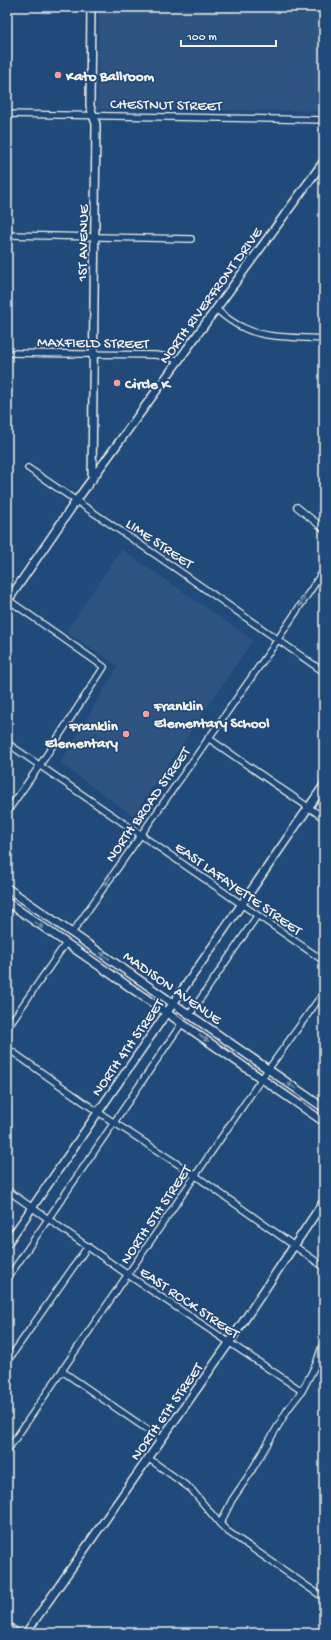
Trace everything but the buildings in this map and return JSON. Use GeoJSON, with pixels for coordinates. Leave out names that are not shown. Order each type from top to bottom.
{"type":"FeatureCollection","features":[{"type":"Feature","properties":{"kind":"street","name":"1ST AVENUE"},"geometry":{"type":"LineString","coordinates":[[92,7],[90,106],[96,124],[96,236],[92,481]]}},
{"type":"Feature","properties":{"kind":"street","name":"CHESTNUT STREET"},"geometry":{"type":"LineString","coordinates":[[7,114],[324,120]]}},
{"type":"Feature","properties":{"kind":"street","name":"NORTH RIVERFRONT DRIVE"},"geometry":{"type":"LineString","coordinates":[[7,600],[76,501],[324,161]]}},
{"type":"Feature","properties":{"kind":"street"},"geometry":{"type":"LineString","coordinates":[[7,235],[192,239]]}},
{"type":"Feature","properties":{"kind":"street"},"geometry":{"type":"LineString","coordinates":[[216,309],[241,327],[250,331],[263,334],[324,339]]}},
{"type":"Feature","properties":{"kind":"street","name":"MAXFIELD STREET"},"geometry":{"type":"LineString","coordinates":[[7,353],[162,355],[178,360]]}},
{"type":"Feature","properties":{"kind":"street","name":"LIME STREET"},"geometry":{"type":"LineString","coordinates":[[28,468],[324,672]]}},
{"type":"Feature","properties":{"kind":"street"},"geometry":{"type":"LineString","coordinates":[[297,507],[324,529]]}},
{"type":"Feature","properties":{"kind":"street","name":"NORTH BROAD STREET"},"geometry":{"type":"LineString","coordinates":[[72,933],[278,639],[324,570]]}},
{"type":"Feature","properties":{"kind":"street"},"geometry":{"type":"LineString","coordinates":[[7,600],[104,666],[40,765],[7,812]]}},
{"type":"Feature","properties":{"kind":"street"},"geometry":{"type":"LineString","coordinates":[[208,738],[324,818]]}},
{"type":"Feature","properties":{"kind":"street","name":"EAST LAFAYETTE STREET"},"geometry":{"type":"LineString","coordinates":[[7,743],[324,961]]}},
{"type":"Feature","properties":{"kind":"street","name":"NORTH 4TH STREET"},"geometry":{"type":"LineString","coordinates":[[7,1244],[324,785]]}},
{"type":"Feature","properties":{"kind":"street","name":"MADISON AVENUE"},"geometry":{"type":"LineString","coordinates":[[7,888],[324,1108]]}},
{"type":"Feature","properties":{"kind":"street","name":"MADISON AVENUE"},"geometry":{"type":"LineString","coordinates":[[7,902],[324,1122]]}},
{"type":"Feature","properties":{"kind":"street"},"geometry":{"type":"LineString","coordinates":[[190,1014],[257,916]]}},
{"type":"Feature","properties":{"kind":"street"},"geometry":{"type":"LineString","coordinates":[[7,1028],[66,943]]}},
{"type":"Feature","properties":{"kind":"street","name":"NORTH 5TH STREET"},"geometry":{"type":"LineString","coordinates":[[7,1450],[268,1069],[324,992]]}},
{"type":"Feature","properties":{"kind":"street"},"geometry":{"type":"LineString","coordinates":[[7,1279],[182,1023]]}},
{"type":"Feature","properties":{"kind":"street"},"geometry":{"type":"LineString","coordinates":[[7,1048],[98,1112],[196,1176],[294,1244],[324,1267]]}},
{"type":"Feature","properties":{"kind":"street","name":"EAST ROCK STREET"},"geometry":{"type":"LineString","coordinates":[[7,1190],[128,1275],[302,1391]]}},
{"type":"Feature","properties":{"kind":"street","name":"NORTH 6TH STREET"},"geometry":{"type":"LineString","coordinates":[[26,1633],[229,1343],[324,1201]]}},
{"type":"Feature","properties":{"kind":"street"},"geometry":{"type":"LineString","coordinates":[[7,1362],[88,1246]]}},
{"type":"Feature","properties":{"kind":"street"},"geometry":{"type":"LineString","coordinates":[[220,1524],[232,1500],[249,1475],[288,1409],[302,1391],[316,1364],[324,1340]]}},
{"type":"Feature","properties":{"kind":"street"},"geometry":{"type":"LineString","coordinates":[[62,1371],[161,1439]]}},
{"type":"Feature","properties":{"kind":"street"},"geometry":{"type":"LineString","coordinates":[[148,1458],[191,1489],[220,1524],[262,1556],[324,1598]]}},
{"type":"Feature","properties":{"kind":"street"},"geometry":{"type":"LineString","coordinates":[[7,1626],[18,1633]]}},
{"type":"Feature","properties":{"kind":"shaded area"},"geometry":{"type":"Polygon","coordinates":[[[99,7],[324,7],[324,111],[97,109],[99,7]]]}},
{"type":"Feature","properties":{"kind":"shaded area","name":"Franklin Elementary School"},"geometry":{"type":"Polygon","coordinates":[[[121,549],[253,640],[133,816],[60,763],[118,666],[66,632],[121,549]]]}},
{"type":"Feature","properties":{"kind":"place","name":"Kato Ballroom"},"geometry":{"type":"Point","coordinates":[58,75]}},
{"type":"Feature","properties":{"kind":"place","name":"Circle K"},"geometry":{"type":"Point","coordinates":[117,383]}},
{"type":"Feature","properties":{"kind":"place","name":"Franklin Elementary School"},"geometry":{"type":"Point","coordinates":[146,714]}},
{"type":"Feature","properties":{"kind":"place","name":"Franklin Elementary"},"geometry":{"type":"Point","coordinates":[126,734]}}]}
